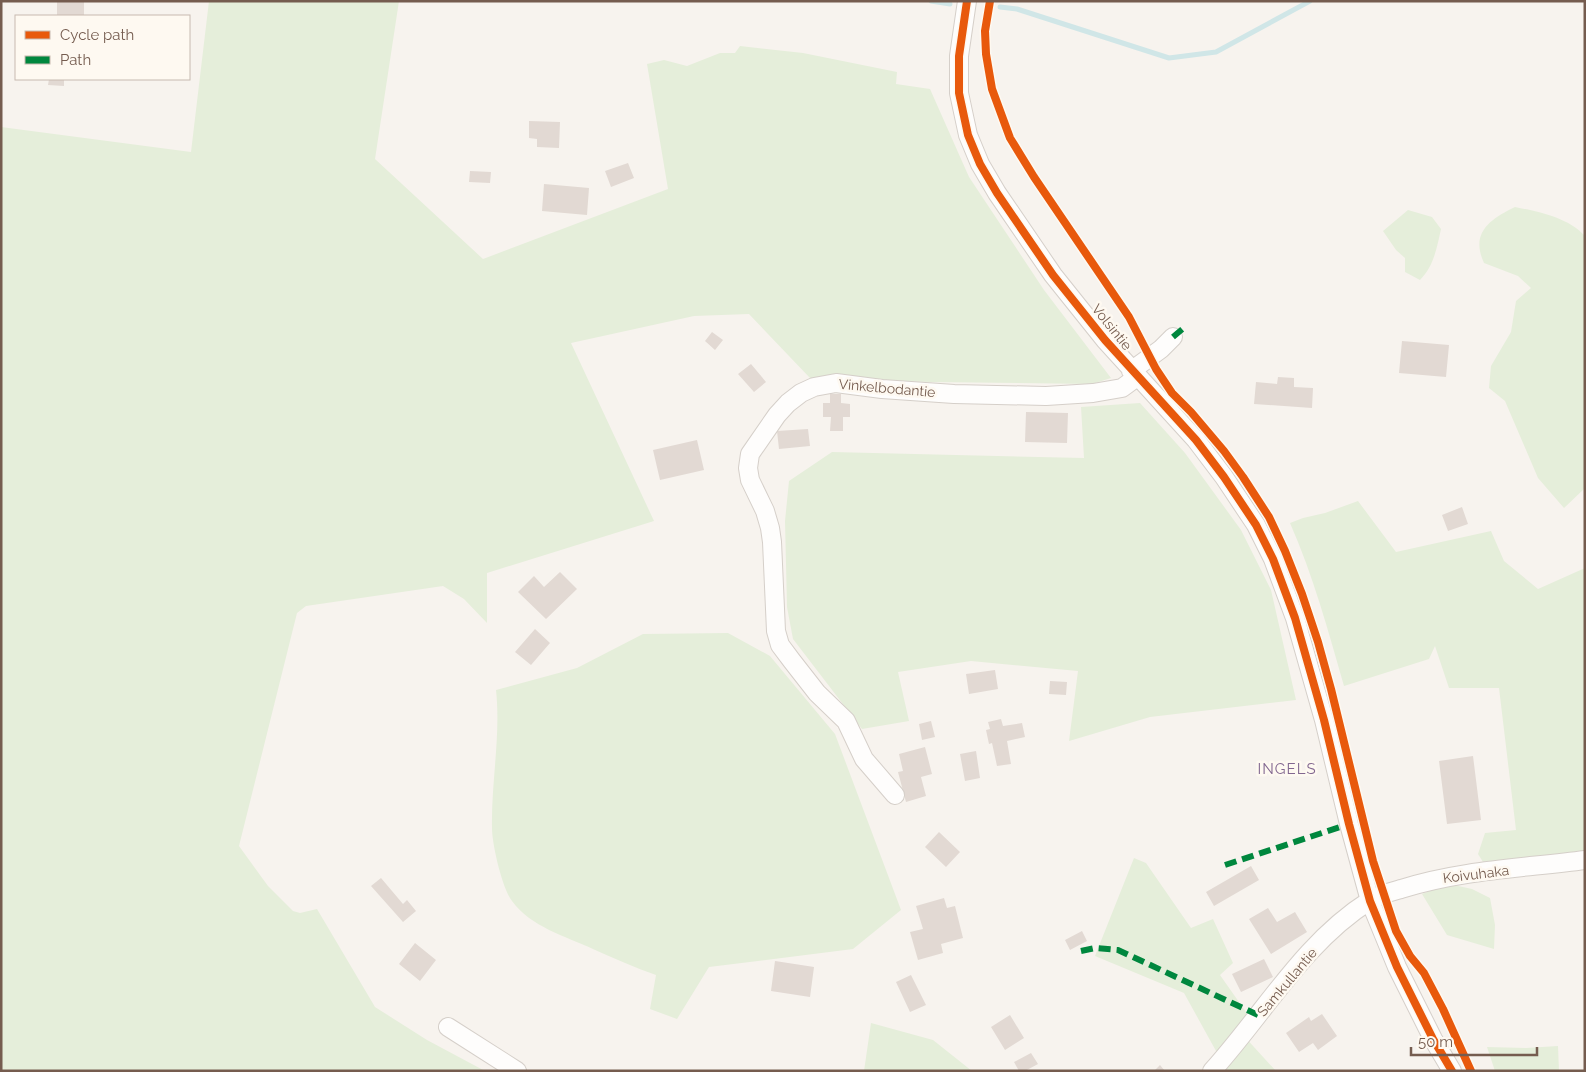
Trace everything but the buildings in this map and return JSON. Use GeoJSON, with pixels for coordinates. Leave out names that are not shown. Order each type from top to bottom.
{"type":"FeatureCollection","features":[{"type":"Feature","properties":{"kind":"street","name":"Volsintie"},"geometry":{"type":"LineString","coordinates":[[968,1],[959,56],[959,93],[968,135],[980,164],[997,193],[1054,275],[1134,374],[1196,440],[1224,477],[1256,525],[1289,597],[1308,659],[1370,900],[1397,967],[1433,1040],[1452,1071]]}},
{"type":"Feature","properties":{"kind":"street","name":"Vinkelbodantie"},"geometry":{"type":"LineString","coordinates":[[895,795],[864,760],[846,721],[818,693],[780,644],[776,631],[772,542],[765,511],[750,480],[748,468],[750,454],[777,415],[788,403],[814,387],[836,383],[882,389],[954,394],[1046,396],[1093,393],[1122,388],[1134,374],[1173,338]]}},
{"type":"Feature","properties":{"kind":"street","name":"Koivuhaka"},"geometry":{"type":"LineString","coordinates":[[1370,900],[1432,879],[1585,860]]}},
{"type":"Feature","properties":{"kind":"street","name":"Samkullantie"},"geometry":{"type":"LineString","coordinates":[[1212,1071],[1303,961],[1336,927],[1370,900]]}},
{"type":"Feature","properties":{"kind":"street"},"geometry":{"type":"LineString","coordinates":[[448,1027],[517,1071]]}},
{"type":"Feature","properties":{"kind":"green space"},"geometry":{"type":"Polygon","coordinates":[[[209,1],[399,1],[375,159],[483,259],[668,189],[647,64],[664,60],[687,66],[720,53],[735,53],[740,46],[803,53],[897,72],[896,84],[930,89],[969,177],[1044,290],[1111,378],[1092,384],[810,378],[749,314],[694,316],[571,343],[654,521],[487,573],[487,623],[464,599],[443,586],[306,606],[297,613],[239,846],[268,886],[293,911],[300,913],[317,909],[375,1007],[427,1040],[485,1071],[1,1071],[1,127],[191,152],[209,1]]]}},
{"type":"Feature","properties":{"kind":"green space"},"geometry":{"type":"Polygon","coordinates":[[[1515,207],[1543,213],[1561,220],[1570,224],[1585,236],[1585,488],[1564,508],[1538,478],[1505,401],[1489,388],[1491,366],[1511,332],[1516,301],[1531,288],[1518,276],[1484,263],[1479,243],[1485,228],[1491,222],[1515,207]]]}},
{"type":"Feature","properties":{"kind":"green space"},"geometry":{"type":"Polygon","coordinates":[[[1408,210],[1432,217],[1441,229],[1432,262],[1420,280],[1405,272],[1405,258],[1396,250],[1383,231],[1408,210]]]}},
{"type":"Feature","properties":{"kind":"green space"},"geometry":{"type":"Polygon","coordinates":[[[1140,403],[1185,453],[1241,530],[1271,590],[1296,700],[1150,717],[1069,741],[1078,671],[971,661],[898,672],[909,721],[862,729],[793,639],[787,607],[785,521],[789,481],[832,452],[1084,458],[1081,407],[1140,403]]]}},
{"type":"Feature","properties":{"kind":"green space"},"geometry":{"type":"Polygon","coordinates":[[[1358,501],[1396,552],[1491,531],[1504,561],[1538,589],[1585,568],[1585,851],[1483,862],[1478,854],[1485,833],[1516,830],[1499,688],[1449,688],[1435,646],[1429,659],[1344,686],[1313,583],[1290,523],[1358,501]]]}},
{"type":"Feature","properties":{"kind":"green space"},"geometry":{"type":"Polygon","coordinates":[[[728,633],[770,656],[835,734],[901,910],[853,949],[709,967],[677,1019],[650,1009],[656,975],[560,935],[539,924],[520,910],[508,895],[498,866],[492,828],[497,742],[496,690],[577,668],[643,634],[728,633]]]}},
{"type":"Feature","properties":{"kind":"green space"},"geometry":{"type":"Polygon","coordinates":[[[1134,858],[1146,863],[1191,928],[1213,919],[1233,963],[1220,975],[1253,1022],[1243,1035],[1276,1071],[1212,1071],[1221,1060],[1184,993],[1095,956],[1134,858]]]}},
{"type":"Feature","properties":{"kind":"green space"},"geometry":{"type":"Polygon","coordinates":[[[1449,884],[1472,889],[1490,898],[1495,925],[1494,949],[1447,935],[1422,894],[1449,884]]]}},
{"type":"Feature","properties":{"kind":"green space"},"geometry":{"type":"Polygon","coordinates":[[[871,1023],[933,1040],[972,1071],[864,1071],[871,1023]]]}},
{"type":"Feature","properties":{"kind":"green space"},"geometry":{"type":"Polygon","coordinates":[[[1558,1046],[1559,1071],[1495,1071],[1487,1047],[1526,1048],[1558,1046]]]}},
{"type":"Feature","properties":{"kind":"waterway"},"geometry":{"type":"LineString","coordinates":[[931,1],[950,4]]}},
{"type":"Feature","properties":{"kind":"waterway"},"geometry":{"type":"LineString","coordinates":[[1000,7],[1017,9],[1169,58],[1216,52],[1310,1]]}},
{"type":"Feature","properties":{"kind":"marked path"},"geometry":{"type":"LineString","coordinates":[[1173,337],[1186,326]]}},
{"type":"Feature","properties":{"kind":"marked path"},"geometry":{"type":"LineString","coordinates":[[1225,865],[1349,824]]}},
{"type":"Feature","properties":{"kind":"marked path"},"geometry":{"type":"LineString","coordinates":[[1081,951],[1095,948],[1118,950],[1258,1015]]}},
{"type":"Feature","properties":{"kind":"cycle path"},"geometry":{"type":"LineString","coordinates":[[967,1],[959,56],[959,93],[968,135],[980,164],[997,193],[1053,275],[1105,340],[1196,440],[1224,477],[1256,525],[1273,559],[1295,618],[1324,720],[1370,901],[1397,967],[1433,1039],[1452,1071]]}},
{"type":"Feature","properties":{"kind":"cycle path"},"geometry":{"type":"LineString","coordinates":[[990,1],[985,31],[986,54],[992,89],[1010,138],[1034,177],[1129,317],[1156,369],[1172,393],[1224,451],[1243,477],[1269,517],[1285,551],[1318,642],[1373,861],[1396,931],[1410,956],[1424,973],[1443,1009],[1471,1071]]}},
{"type":"Feature","properties":{"kind":"district","name":"INGELS"},"geometry":{"type":"Point","coordinates":[1287,769]}}]}
